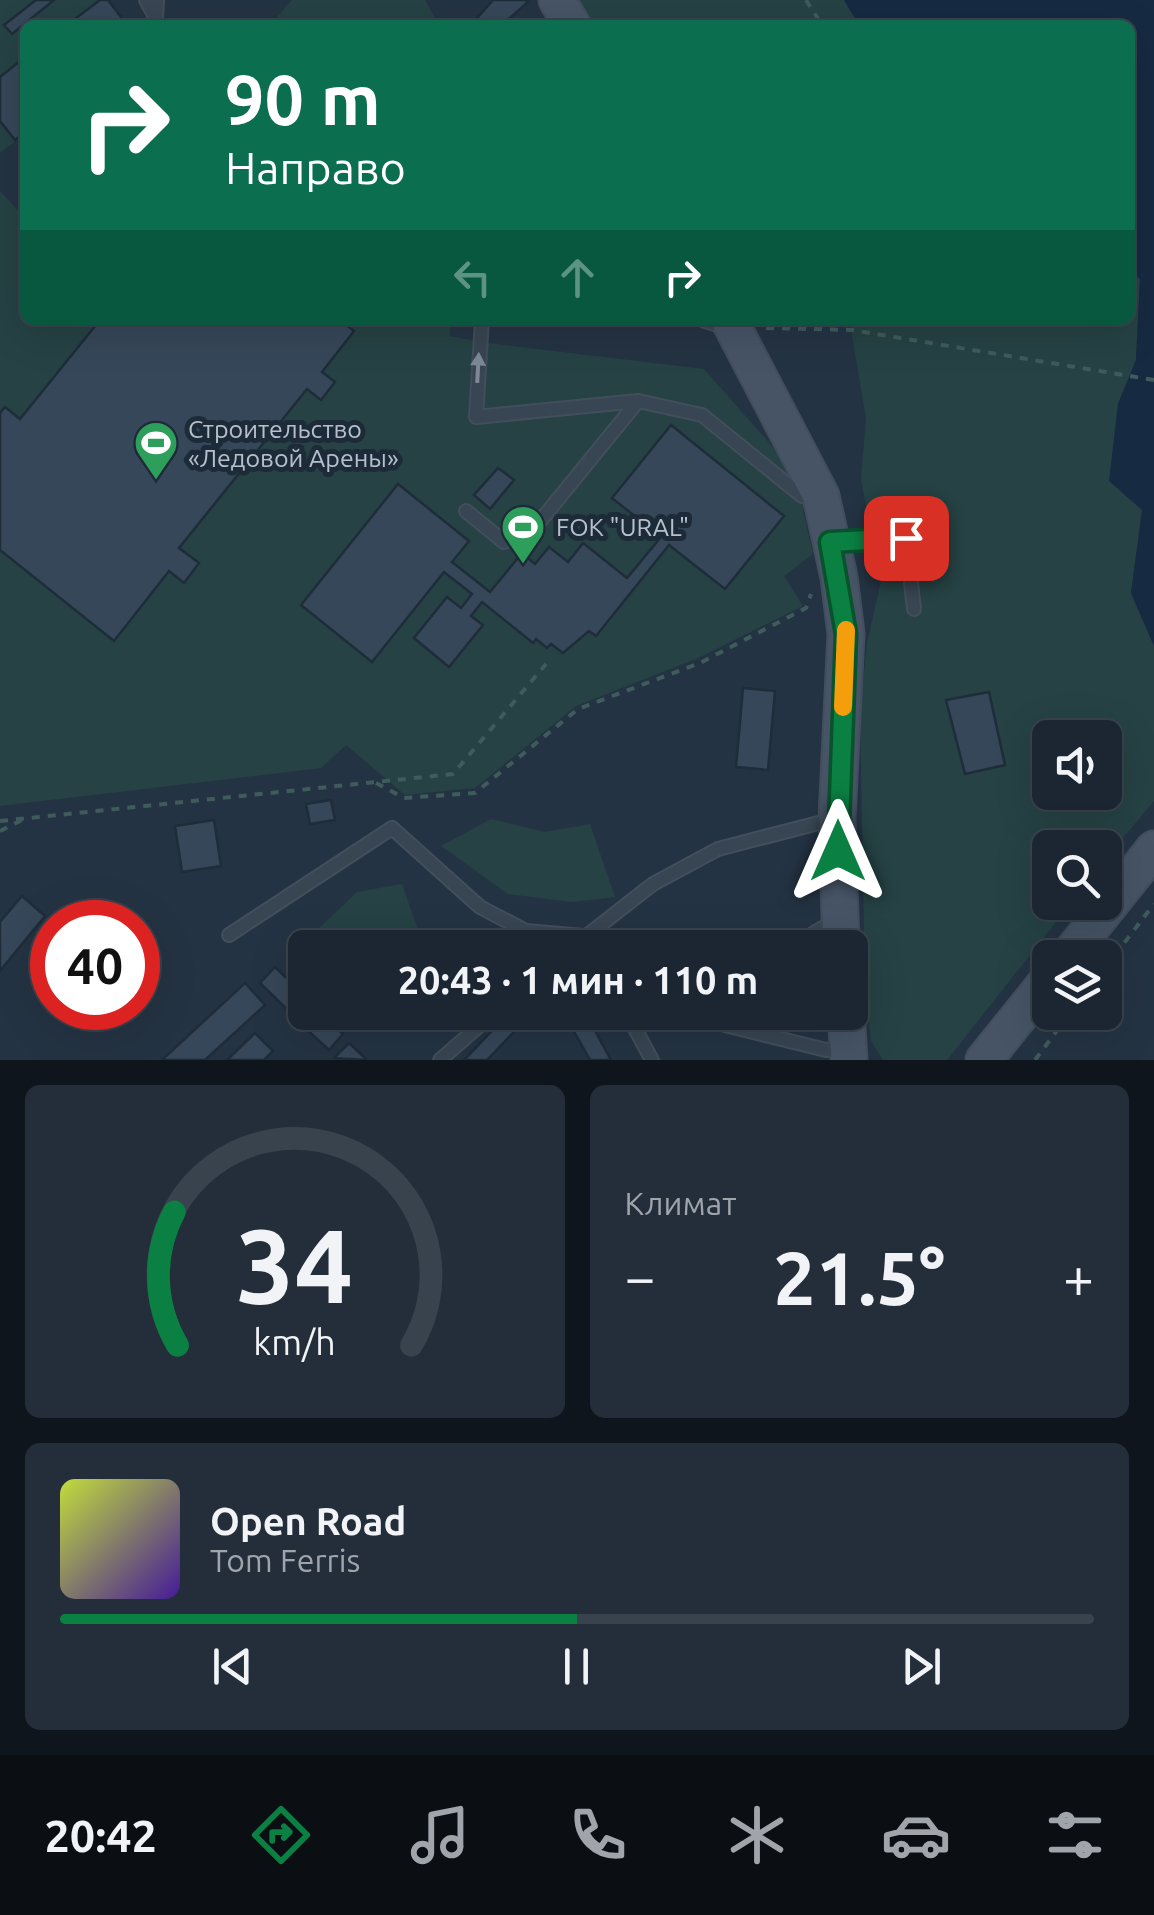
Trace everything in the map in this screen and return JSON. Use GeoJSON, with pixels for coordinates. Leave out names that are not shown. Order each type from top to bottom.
{"type":"FeatureCollection","features":[{"type":"Feature","properties":{"kind":"street"},"geometry":{"type":"LineString","coordinates":[[732,325],[821,496],[830,542],[846,634],[837,818],[840,930]]}},
{"type":"Feature","properties":{"kind":"street"},"geometry":{"type":"LineString","coordinates":[[1088,940],[1141,894],[1154,850]]}},
{"type":"Feature","properties":{"kind":"street"},"geometry":{"type":"LineString","coordinates":[[984,1060],[1032,1000]]}},
{"type":"Feature","properties":{"kind":"lane"},"geometry":{"type":"LineString","coordinates":[[146,0],[156,18],[158,0]]}},
{"type":"Feature","properties":{"kind":"lane"},"geometry":{"type":"LineString","coordinates":[[482,325],[476,417],[638,401],[702,415],[802,496]]}},
{"type":"Feature","properties":{"kind":"lane"},"geometry":{"type":"LineString","coordinates":[[466,511],[504,542],[537,525],[638,401]]}},
{"type":"Feature","properties":{"kind":"lane"},"geometry":{"type":"LineString","coordinates":[[830,542],[906,538],[914,609]]}},
{"type":"Feature","properties":{"kind":"lane"},"geometry":{"type":"LineString","coordinates":[[601,930],[653,884],[718,850],[837,818]]}},
{"type":"Feature","properties":{"kind":"lane"},"geometry":{"type":"LineString","coordinates":[[228,935],[392,828],[480,907],[524,930]]}},
{"type":"Feature","properties":{"kind":"lane"},"geometry":{"type":"LineString","coordinates":[[440,1060],[474,1030]]}},
{"type":"Feature","properties":{"kind":"lane"},"geometry":{"type":"LineString","coordinates":[[636,1030],[652,1060]]}},
{"type":"Feature","properties":{"kind":"lane"},"geometry":{"type":"LineString","coordinates":[[745,1030],[849,1054]]}},
{"type":"Feature","properties":{"kind":"path"},"geometry":{"type":"LineString","coordinates":[[766,325],[852,330],[1154,380]]}},
{"type":"Feature","properties":{"kind":"path"},"geometry":{"type":"LineString","coordinates":[[372,781],[404,798],[475,793],[578,709],[700,663],[806,608],[815,582]]}},
{"type":"Feature","properties":{"kind":"path"},"geometry":{"type":"LineString","coordinates":[[0,821],[452,774],[546,664]]}},
{"type":"Feature","properties":{"kind":"path"},"geometry":{"type":"LineString","coordinates":[[0,832],[26,818]]}},
{"type":"Feature","properties":{"kind":"path"},"geometry":{"type":"LineString","coordinates":[[1119,940],[1141,894]]}},
{"type":"Feature","properties":{"kind":"path"},"geometry":{"type":"LineString","coordinates":[[1035,1060],[1058,1030]]}},
{"type":"Feature","properties":{"kind":"green space"},"geometry":{"type":"Polygon","coordinates":[[[0,0],[109,0],[123,20],[20,20],[20,138],[0,153],[0,0]]]}},
{"type":"Feature","properties":{"kind":"green space"},"geometry":{"type":"Polygon","coordinates":[[[292,0],[425,0],[436,20],[274,20],[292,0]]]}},
{"type":"Feature","properties":{"kind":"green space"},"geometry":{"type":"Polygon","coordinates":[[[577,0],[844,0],[856,20],[590,20],[577,0]]]}},
{"type":"Feature","properties":{"kind":"green space"},"geometry":{"type":"Polygon","coordinates":[[[0,191],[20,213],[20,325],[451,325],[450,336],[480,342],[704,369],[801,479],[812,499],[803,510],[813,554],[784,576],[803,606],[698,658],[576,706],[475,788],[405,795],[346,745],[321,768],[0,806],[0,191]]]}},
{"type":"Feature","properties":{"kind":"green space"},"geometry":{"type":"Polygon","coordinates":[[[1135,274],[1140,278],[1136,360],[1118,404],[1143,509],[1131,593],[1154,646],[1154,801],[1122,839],[1122,830],[1032,830],[1032,920],[1058,920],[1042,940],[1032,940],[1032,952],[947,1060],[883,1060],[871,1041],[868,930],[864,930],[860,713],[867,643],[881,581],[861,480],[866,418],[850,325],[1135,325],[1135,274]]]}},
{"type":"Feature","properties":{"kind":"green space"},"geometry":{"type":"Polygon","coordinates":[[[491,819],[545,832],[590,824],[615,897],[572,902],[508,894],[441,846],[491,819]]]}},
{"type":"Feature","properties":{"kind":"green space"},"geometry":{"type":"Polygon","coordinates":[[[402,884],[418,930],[317,930],[357,892],[402,884]]]}},
{"type":"Feature","properties":{"kind":"water"},"geometry":{"type":"Polygon","coordinates":[[[844,0],[1154,0],[1154,646],[1131,593],[1142,510],[1109,481],[1118,404],[1136,360],[1140,279],[1135,274],[1135,20],[856,20],[844,0]]]}},
{"type":"Feature","properties":{"kind":"building"},"geometry":{"type":"Polygon","coordinates":[[[36,0],[54,0],[29,20],[20,20],[20,28],[12,34],[4,25],[36,0]]]}},
{"type":"Feature","properties":{"kind":"building"},"geometry":{"type":"Polygon","coordinates":[[[100,0],[108,0],[123,20],[74,20],[100,0]]]}},
{"type":"Feature","properties":{"kind":"building"},"geometry":{"type":"Polygon","coordinates":[[[493,0],[528,2],[508,20],[475,20],[493,0]]]}},
{"type":"Feature","properties":{"kind":"building"},"geometry":{"type":"Polygon","coordinates":[[[20,61],[20,136],[15,140],[0,121],[0,77],[20,61]]]}},
{"type":"Feature","properties":{"kind":"building"},"geometry":{"type":"Polygon","coordinates":[[[96,325],[346,325],[354,331],[322,372],[335,382],[321,400],[307,389],[179,548],[199,563],[184,583],[169,571],[114,641],[0,550],[0,413],[5,407],[20,419],[96,325]]]}},
{"type":"Feature","properties":{"kind":"building"},"geometry":{"type":"Polygon","coordinates":[[[671,425],[784,516],[725,589],[669,545],[596,636],[589,631],[563,653],[536,639],[533,643],[482,602],[471,616],[483,625],[449,667],[414,638],[447,597],[461,608],[472,594],[444,572],[372,662],[301,605],[398,484],[469,541],[452,562],[490,592],[522,553],[535,564],[549,547],[568,562],[583,543],[627,578],[661,537],[612,498],[671,425]]]}},
{"type":"Feature","properties":{"kind":"building"},"geometry":{"type":"Polygon","coordinates":[[[498,468],[514,480],[490,509],[474,495],[498,468]]]}},
{"type":"Feature","properties":{"kind":"building"},"geometry":{"type":"Polygon","coordinates":[[[743,688],[775,691],[768,770],[736,767],[743,688]]]}},
{"type":"Feature","properties":{"kind":"building"},"geometry":{"type":"Polygon","coordinates":[[[989,692],[1005,765],[965,774],[946,700],[989,692]]]}},
{"type":"Feature","properties":{"kind":"building"},"geometry":{"type":"Polygon","coordinates":[[[331,800],[335,820],[310,824],[306,804],[331,800]]]}},
{"type":"Feature","properties":{"kind":"building"},"geometry":{"type":"Polygon","coordinates":[[[214,820],[221,866],[182,872],[175,826],[214,820]]]}},
{"type":"Feature","properties":{"kind":"building"},"geometry":{"type":"Polygon","coordinates":[[[22,896],[30,903],[30,934],[0,971],[0,922],[22,896]]]}},
{"type":"Feature","properties":{"kind":"building"},"geometry":{"type":"Polygon","coordinates":[[[275,967],[288,980],[288,1010],[260,983],[275,967]]]}},
{"type":"Feature","properties":{"kind":"building"},"geometry":{"type":"Polygon","coordinates":[[[245,983],[265,1005],[205,1060],[162,1060],[245,983]]]}},
{"type":"Feature","properties":{"kind":"building"},"geometry":{"type":"Polygon","coordinates":[[[307,1030],[338,1030],[343,1034],[329,1050],[307,1030]]]}},
{"type":"Feature","properties":{"kind":"building"},"geometry":{"type":"Polygon","coordinates":[[[493,1030],[516,1030],[487,1060],[464,1060],[493,1030]]]}},
{"type":"Feature","properties":{"kind":"building"},"geometry":{"type":"Polygon","coordinates":[[[573,1030],[595,1030],[611,1060],[590,1060],[573,1030]]]}},
{"type":"Feature","properties":{"kind":"building"},"geometry":{"type":"Polygon","coordinates":[[[255,1033],[273,1051],[264,1060],[227,1060],[255,1033]]]}},
{"type":"Feature","properties":{"kind":"building"},"geometry":{"type":"Polygon","coordinates":[[[349,1043],[367,1060],[334,1058],[349,1043]]]}},
{"type":"Feature","properties":{"kind":"slow traffic"},"geometry":{"type":"LineString","coordinates":[[843,707],[846,630]]}},
{"type":"Feature","properties":{"kind":"place","name":"Строительство «Ледовой Арены»"},"geometry":{"type":"Point","coordinates":[156,481]}},
{"type":"Feature","properties":{"kind":"place","name":"FOK \"URAL\""},"geometry":{"type":"Point","coordinates":[523,565]}},
{"type":"Feature","properties":{"kind":"route"},"geometry":{"type":"LineString","coordinates":[[838,851],[846,634],[840,577],[830,542],[906,538]]}}]}
